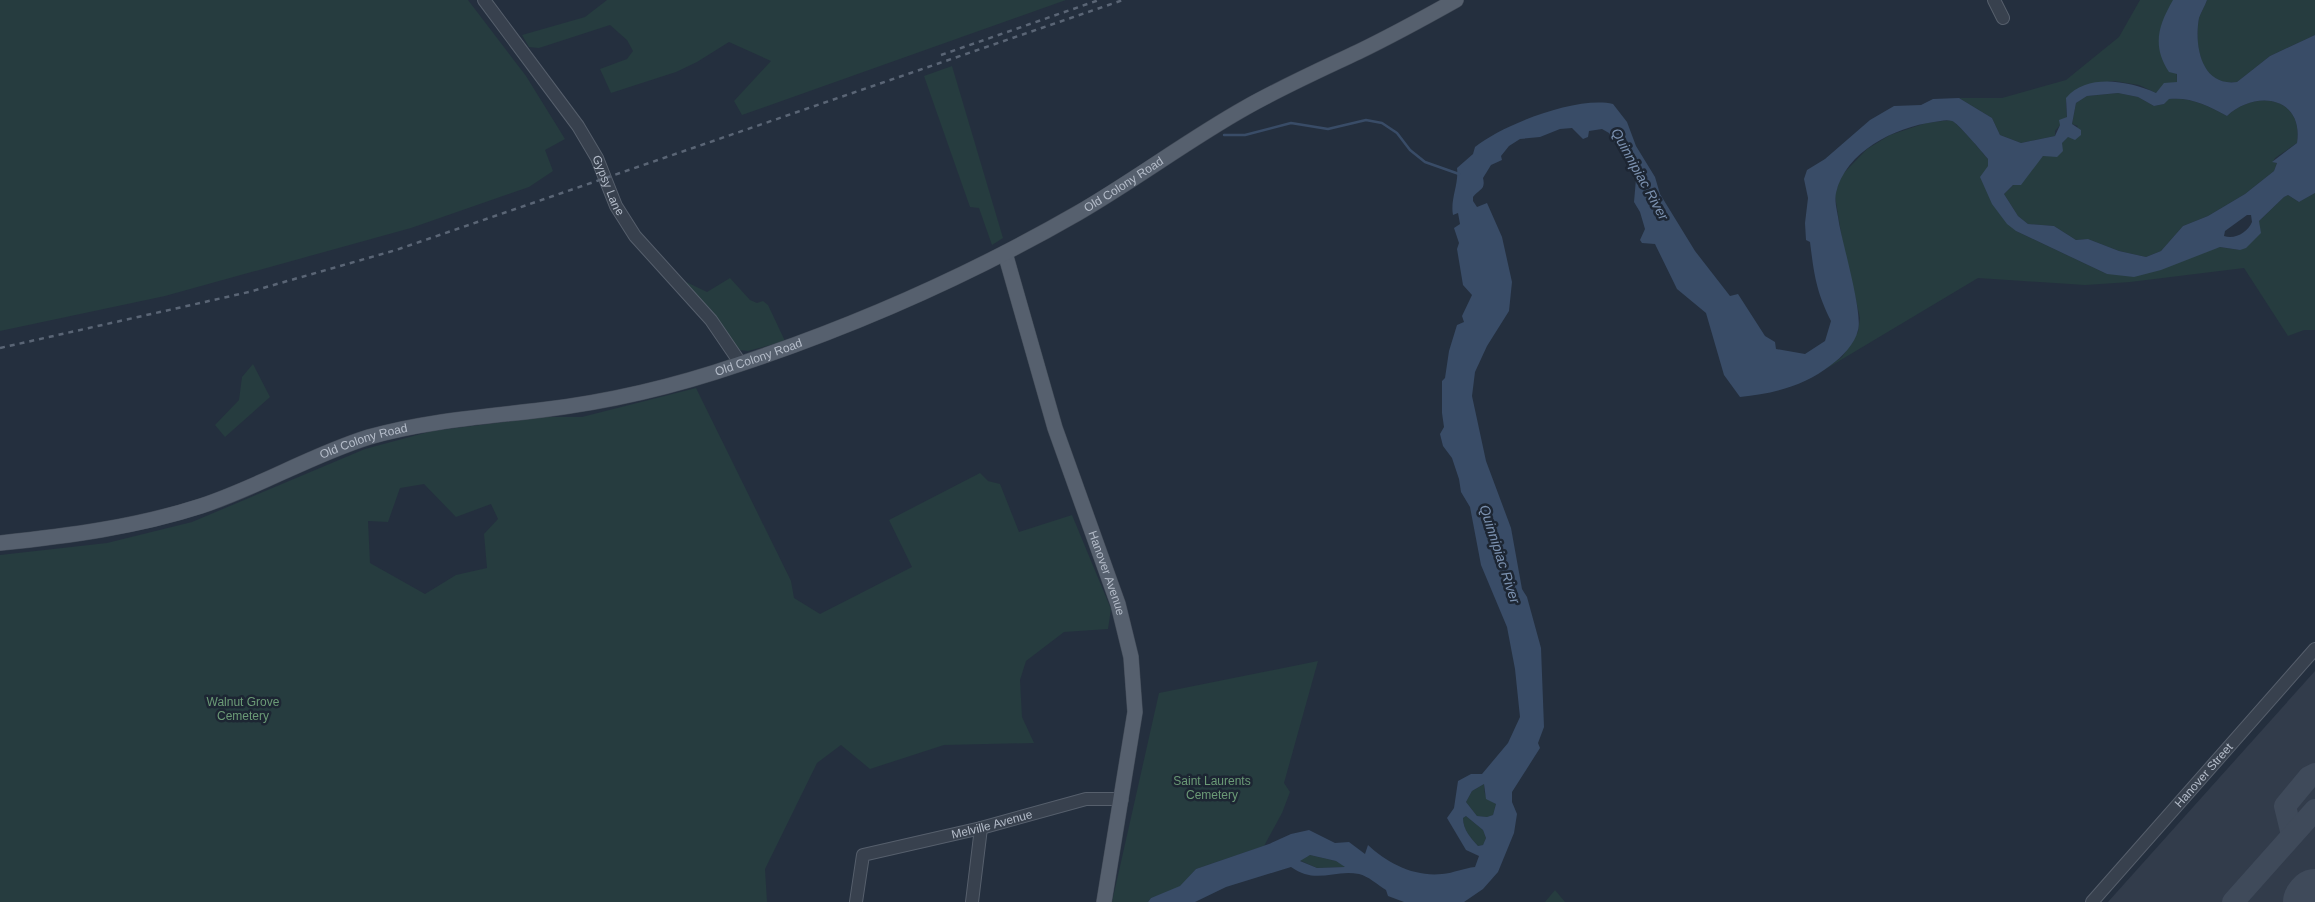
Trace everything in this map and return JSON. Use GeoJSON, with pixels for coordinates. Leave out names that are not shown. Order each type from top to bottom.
{"type":"FeatureCollection","features":[{"type":"Feature","properties":{"kind":"main road","name":"Old Colony Road"},"geometry":{"type":"LineString","coordinates":[[0,543],[102,530],[169,515],[231,495],[341,447],[396,430],[606,400],[742,364],[849,324],[1004,253],[1108,195],[1264,97],[1397,32],[1456,0]]}},
{"type":"Feature","properties":{"kind":"main road","name":"Hanover Avenue"},"geometry":{"type":"LineString","coordinates":[[1004,253],[1055,428],[1118,604],[1131,656],[1135,712],[1104,902]]}},
{"type":"Feature","properties":{"kind":"street","name":"Gypsy Lane"},"geometry":{"type":"LineString","coordinates":[[484,0],[578,126],[597,158],[616,206],[635,236],[711,320],[742,364]]}},
{"type":"Feature","properties":{"kind":"street"},"geometry":{"type":"LineString","coordinates":[[1994,0],[2003,18]]}},
{"type":"Feature","properties":{"kind":"street","name":"Hanover Street"},"geometry":{"type":"LineString","coordinates":[[2092,902],[2315,649]]}},
{"type":"Feature","properties":{"kind":"street","name":"Melville Avenue"},"geometry":{"type":"LineString","coordinates":[[856,902],[863,856],[981,828],[1086,799],[1122,799]]}},
{"type":"Feature","properties":{"kind":"street"},"geometry":{"type":"LineString","coordinates":[[972,902],[981,828]]}},
{"type":"Feature","properties":{"kind":"shaded area"},"geometry":{"type":"Polygon","coordinates":[[[2315,671],[2315,902],[2108,902],[2315,671]]]}},
{"type":"Feature","properties":{"kind":"green space"},"geometry":{"type":"Polygon","coordinates":[[[0,0],[468,0],[526,76],[565,139],[545,150],[553,171],[529,187],[411,228],[165,296],[0,331],[0,0]]]}},
{"type":"Feature","properties":{"kind":"green space"},"geometry":{"type":"Polygon","coordinates":[[[607,0],[1066,0],[742,115],[734,101],[771,61],[729,42],[697,62],[676,72],[611,93],[600,69],[627,59],[633,51],[627,40],[610,25],[539,48],[529,47],[522,35],[585,17],[607,0]]]}},
{"type":"Feature","properties":{"kind":"green space"},"geometry":{"type":"Polygon","coordinates":[[[2140,0],[2173,0],[2177,82],[2156,93],[2139,85],[2114,81],[2083,86],[2066,103],[2067,117],[2055,131],[2055,136],[2021,143],[2000,135],[1992,118],[1959,98],[2002,98],[2066,80],[2119,37],[2140,0]]]}},
{"type":"Feature","properties":{"kind":"green space"},"geometry":{"type":"Polygon","coordinates":[[[2207,0],[2315,0],[2315,35],[2270,56],[2237,82],[2225,82],[2215,78],[2208,71],[2199,52],[2199,18],[2207,0]]]}},
{"type":"Feature","properties":{"kind":"green space"},"geometry":{"type":"Polygon","coordinates":[[[952,66],[1003,238],[992,245],[979,208],[970,207],[924,76],[952,66]]]}},
{"type":"Feature","properties":{"kind":"green space"},"geometry":{"type":"Polygon","coordinates":[[[2118,93],[2138,97],[2154,106],[2164,104],[2168,99],[2184,99],[2206,105],[2227,116],[2251,102],[2276,102],[2286,107],[2293,116],[2297,128],[2297,143],[2275,158],[2273,162],[2277,163],[2274,171],[2245,194],[2208,216],[2183,226],[2161,251],[2146,257],[2119,251],[2088,239],[2076,240],[2054,226],[2028,224],[2018,216],[2004,194],[2043,156],[2062,143],[2078,126],[2072,124],[2076,103],[2087,96],[2118,93]]]}},
{"type":"Feature","properties":{"kind":"green space"},"geometry":{"type":"Polygon","coordinates":[[[1951,120],[1965,132],[1988,159],[1988,166],[2016,231],[2107,274],[2220,247],[2240,250],[2259,221],[2284,197],[2288,195],[2299,202],[2315,193],[2315,330],[2304,330],[2288,336],[2244,268],[2130,282],[2085,285],[1978,278],[1824,370],[1842,357],[1858,332],[1860,318],[1843,245],[1835,196],[1840,177],[1867,149],[1890,135],[1926,123],[1951,120]]]}},
{"type":"Feature","properties":{"kind":"green space"},"geometry":{"type":"Polygon","coordinates":[[[730,278],[750,300],[757,303],[763,301],[768,305],[785,341],[748,351],[740,350],[680,279],[707,292],[730,278]]]}},
{"type":"Feature","properties":{"kind":"green space"},"geometry":{"type":"Polygon","coordinates":[[[253,364],[270,397],[225,437],[215,425],[239,400],[242,377],[253,364]]]}},
{"type":"Feature","properties":{"kind":"green space","name":"Walnut Grove Cemetery"},"geometry":{"type":"Polygon","coordinates":[[[696,388],[791,581],[794,598],[820,614],[912,567],[889,520],[980,473],[988,481],[1000,484],[1019,532],[1072,515],[1111,609],[1108,629],[1064,632],[1026,661],[1020,680],[1022,717],[1034,743],[944,745],[870,769],[841,745],[817,763],[765,869],[767,902],[0,902],[0,555],[107,543],[192,522],[365,449],[432,431],[543,417],[582,417],[696,388]],[[424,484],[400,488],[388,522],[368,521],[370,563],[425,594],[456,575],[487,568],[484,534],[498,519],[491,504],[456,517],[424,484]]]}},
{"type":"Feature","properties":{"kind":"green space","name":"Saint Laurents Cemetery"},"geometry":{"type":"Polygon","coordinates":[[[1318,661],[1284,783],[1290,792],[1282,813],[1264,846],[1196,869],[1180,887],[1151,898],[1148,902],[1112,902],[1159,693],[1318,661]]]}},
{"type":"Feature","properties":{"kind":"green space"},"geometry":{"type":"Polygon","coordinates":[[[1484,784],[1486,796],[1496,804],[1493,815],[1487,817],[1477,816],[1466,802],[1472,791],[1484,784]]]}},
{"type":"Feature","properties":{"kind":"green space"},"geometry":{"type":"Polygon","coordinates":[[[1466,816],[1483,830],[1486,838],[1483,845],[1478,846],[1468,834],[1463,822],[1463,818],[1466,816]]]}},
{"type":"Feature","properties":{"kind":"green space"},"geometry":{"type":"Polygon","coordinates":[[[1310,855],[1336,861],[1346,867],[1317,868],[1299,860],[1310,855]]]}},
{"type":"Feature","properties":{"kind":"green space"},"geometry":{"type":"Polygon","coordinates":[[[1555,890],[1565,902],[1545,902],[1555,890]]]}},
{"type":"Feature","properties":{"kind":"water","name":"Quinnipiac River"},"geometry":{"type":"Polygon","coordinates":[[[2173,0],[2207,0],[2199,18],[2199,51],[2208,71],[2215,78],[2225,82],[2237,82],[2270,56],[2315,35],[2315,193],[2299,202],[2288,195],[2284,197],[2259,221],[2261,233],[2246,248],[2240,250],[2220,247],[2161,270],[2134,277],[2107,274],[2016,231],[2007,224],[1992,204],[1980,177],[1988,166],[1988,159],[1955,123],[1950,120],[1943,120],[1904,129],[1874,144],[1861,154],[1841,178],[1836,193],[1839,223],[1858,310],[1858,330],[1854,340],[1839,358],[1821,372],[1799,384],[1764,394],[1740,397],[1724,375],[1706,313],[1677,289],[1655,244],[1642,243],[1640,240],[1645,229],[1640,212],[1634,202],[1636,179],[1609,133],[1602,129],[1589,131],[1588,137],[1583,139],[1572,128],[1560,129],[1540,137],[1520,139],[1509,146],[1501,156],[1502,160],[1491,165],[1483,178],[1483,187],[1473,197],[1477,207],[1487,203],[1502,237],[1512,282],[1509,311],[1487,346],[1475,372],[1472,396],[1486,461],[1511,528],[1522,589],[1527,597],[1541,648],[1544,727],[1538,743],[1540,748],[1512,792],[1512,802],[1517,814],[1514,833],[1498,872],[1483,889],[1464,902],[1404,902],[1388,896],[1386,890],[1359,874],[1341,873],[1317,876],[1300,872],[1291,867],[1226,887],[1195,902],[1148,902],[1151,898],[1180,886],[1196,869],[1269,844],[1291,834],[1309,830],[1335,843],[1349,842],[1365,854],[1368,845],[1392,863],[1411,871],[1442,874],[1475,867],[1479,856],[1466,850],[1447,818],[1454,808],[1458,781],[1471,774],[1482,774],[1508,743],[1520,717],[1515,669],[1507,627],[1481,565],[1470,507],[1461,492],[1452,458],[1443,446],[1440,434],[1444,427],[1442,381],[1445,378],[1449,351],[1457,325],[1464,322],[1462,316],[1472,295],[1463,285],[1457,249],[1459,243],[1454,228],[1460,224],[1458,213],[1453,215],[1452,209],[1457,168],[1473,154],[1475,147],[1504,129],[1541,114],[1580,104],[1613,104],[1627,122],[1636,146],[1655,177],[1660,194],[1695,251],[1730,296],[1738,294],[1765,336],[1775,342],[1776,349],[1805,354],[1825,341],[1831,321],[1816,282],[1810,242],[1806,240],[1805,223],[1808,198],[1804,179],[1807,170],[1825,159],[1870,120],[1894,106],[1921,105],[1933,99],[1959,98],[1992,118],[2000,135],[2021,143],[2055,136],[2060,125],[2059,120],[2067,117],[2066,98],[2075,90],[2085,85],[2097,82],[2121,83],[2134,85],[2156,93],[2164,83],[2177,82],[2177,74],[2169,72],[2160,53],[2159,45],[2161,27],[2173,0]],[[2118,93],[2087,96],[2076,103],[2072,124],[2081,130],[2081,135],[2075,140],[2068,137],[2062,143],[2063,151],[2057,157],[2043,156],[2021,185],[2013,185],[2004,194],[2018,216],[2028,224],[2054,226],[2076,240],[2088,239],[2119,251],[2146,257],[2161,251],[2183,226],[2208,216],[2245,194],[2274,171],[2277,163],[2272,162],[2297,143],[2297,128],[2293,116],[2286,107],[2276,102],[2251,102],[2227,116],[2206,105],[2185,99],[2169,99],[2164,104],[2154,106],[2138,97],[2118,93]],[[2247,215],[2225,231],[2224,236],[2228,237],[2241,234],[2250,226],[2252,222],[2251,215],[2247,215]],[[1484,784],[1472,791],[1466,802],[1477,816],[1487,817],[1493,815],[1496,804],[1486,799],[1484,784]],[[1466,816],[1463,818],[1464,826],[1478,846],[1483,845],[1486,838],[1483,830],[1466,816]],[[1310,855],[1300,861],[1317,868],[1345,867],[1336,861],[1310,855]]]}},
{"type":"Feature","properties":{"kind":"waterway"},"geometry":{"type":"LineString","coordinates":[[1224,135],[1245,135],[1291,123],[1328,129],[1366,120],[1382,123],[1397,133],[1410,150],[1425,162],[1459,174]]}},
{"type":"Feature","properties":{"kind":"taxiway"},"geometry":{"type":"LineString","coordinates":[[2292,835],[2285,806],[2309,777],[2315,774]]}},
{"type":"Feature","properties":{"kind":"taxiway"},"geometry":{"type":"LineString","coordinates":[[2233,902],[2315,810]]}},
{"type":"Feature","properties":{"kind":"runway"},"geometry":{"type":"LineString","coordinates":[[2312,902],[2315,898]]}},
{"type":"Feature","properties":{"kind":"railway"},"geometry":{"type":"LineString","coordinates":[[941,55],[1099,0]]}},
{"type":"Feature","properties":{"kind":"railway"},"geometry":{"type":"LineString","coordinates":[[0,348],[249,292],[396,250],[1123,0]]}}]}
